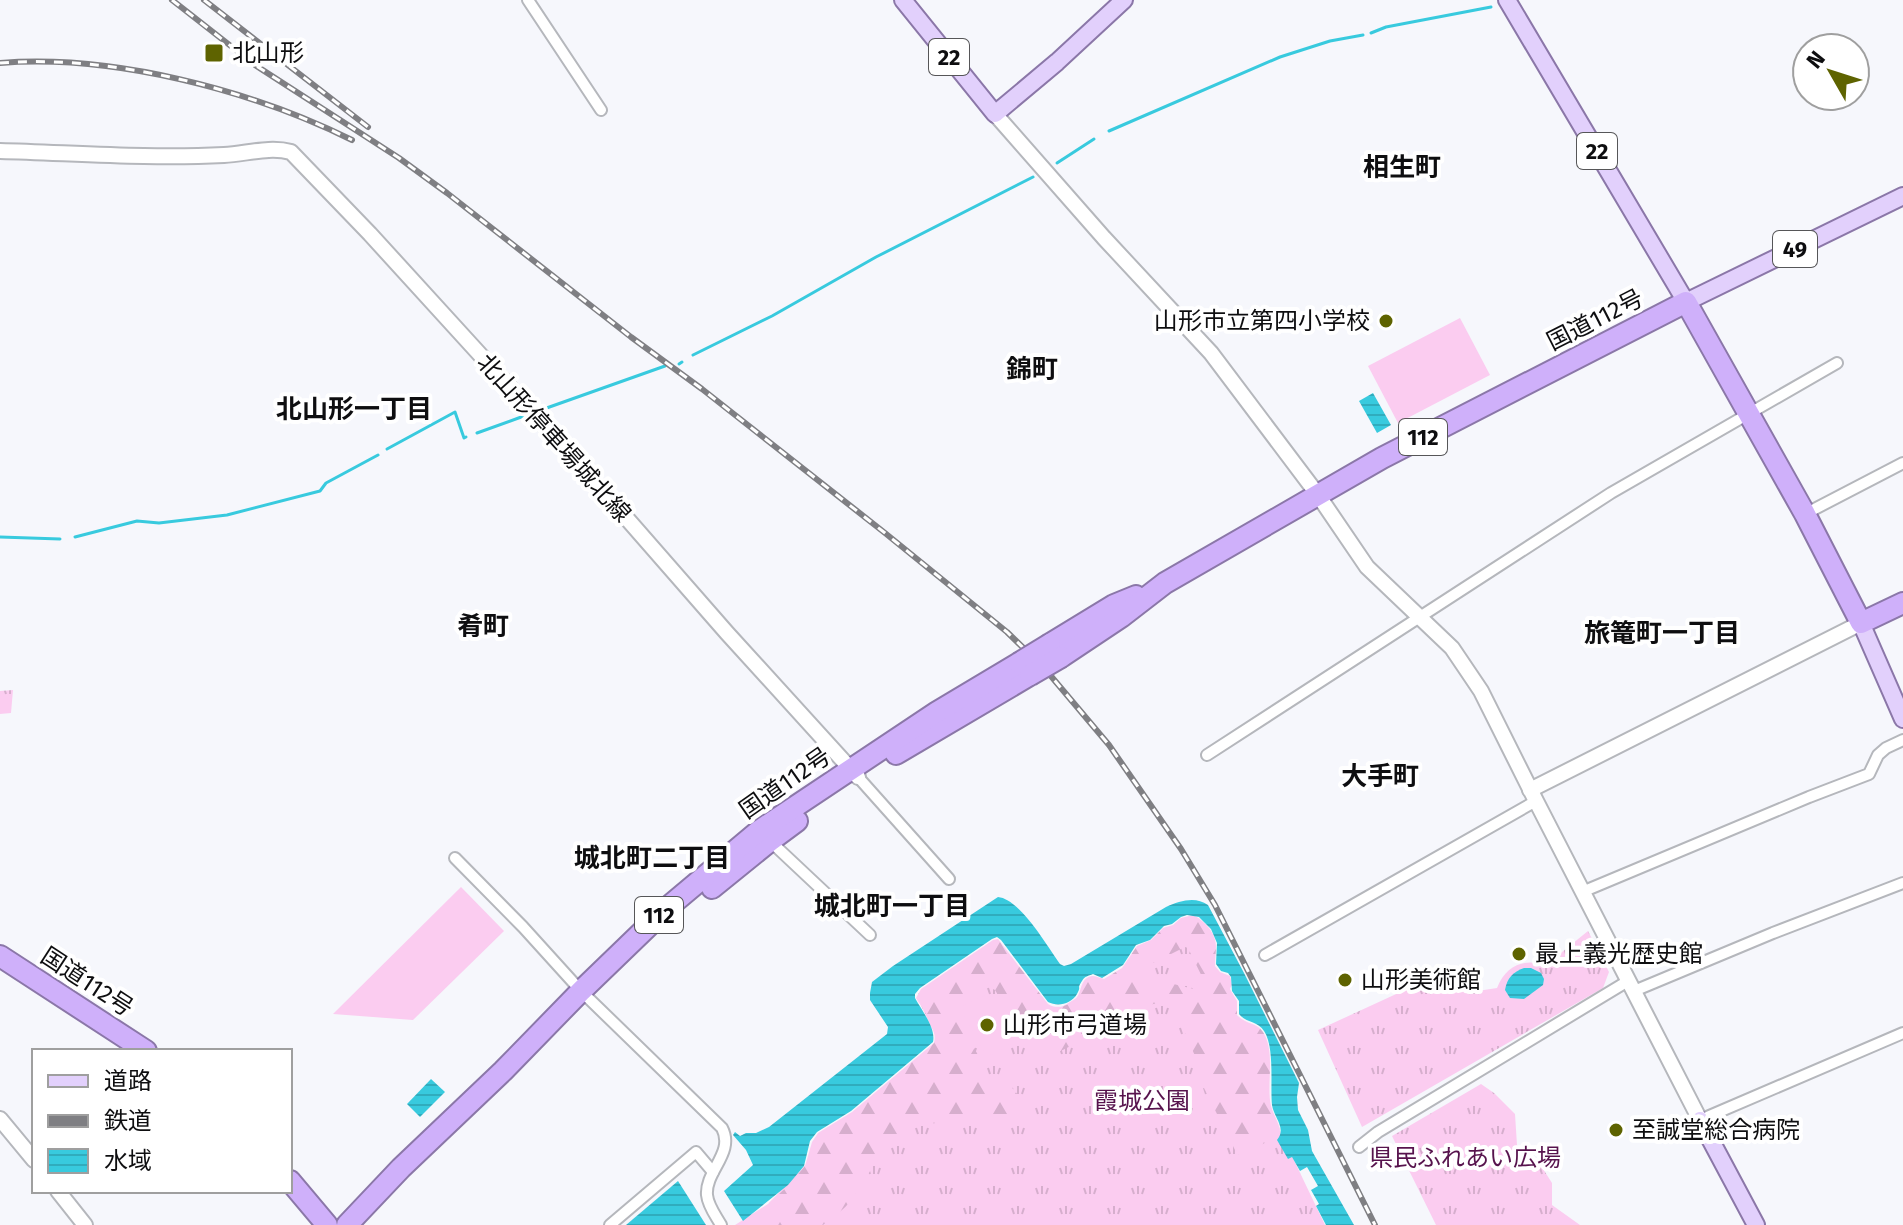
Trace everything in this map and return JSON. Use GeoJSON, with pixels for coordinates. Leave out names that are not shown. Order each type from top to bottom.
{"type":"FeatureCollection","features":[{"type":"Feature","properties":{"kind":"highway"},"geometry":{"type":"LineString","coordinates":[[1686,302],[1805,514],[1861,623],[1903,603]]}},
{"type":"Feature","properties":{"kind":"highway","name":"国道112号"},"geometry":{"type":"LineString","coordinates":[[358,1225],[443,1148],[667,908],[760,830],[1025,669],[1121,617],[1165,583],[1382,458],[1686,302]]}},
{"type":"Feature","properties":{"kind":"highway","name":"国道112号"},"geometry":{"type":"LineString","coordinates":[[347,1225],[401,1168],[586,995],[854,772]]}},
{"type":"Feature","properties":{"kind":"highway","name":"国道112号"},"geometry":{"type":"LineString","coordinates":[[0,956],[143,1049]]}},
{"type":"Feature","properties":{"kind":"highway"},"geometry":{"type":"LineString","coordinates":[[292,1183],[327,1225]]}},
{"type":"Feature","properties":{"kind":"main road","name":"22"},"geometry":{"type":"LineString","coordinates":[[903,0],[995,114]]}},
{"type":"Feature","properties":{"kind":"main road"},"geometry":{"type":"LineString","coordinates":[[995,114],[1124,0]]}},
{"type":"Feature","properties":{"kind":"main road","name":"22"},"geometry":{"type":"LineString","coordinates":[[1507,0],[1686,302]]}},
{"type":"Feature","properties":{"kind":"main road","name":"49"},"geometry":{"type":"LineString","coordinates":[[1686,302],[1903,196]]}},
{"type":"Feature","properties":{"kind":"main road"},"geometry":{"type":"LineString","coordinates":[[1861,623],[1903,719]]}},
{"type":"Feature","properties":{"kind":"main road"},"geometry":{"type":"LineString","coordinates":[[1700,1120],[1756,1225]]}},
{"type":"Feature","properties":{"kind":"street"},"geometry":{"type":"LineString","coordinates":[[528,0],[601,110]]}},
{"type":"Feature","properties":{"kind":"street"},"geometry":{"type":"LineString","coordinates":[[995,114],[1211,353],[1318,495],[1367,567],[1452,648],[1474,680],[1700,1120],[1903,1033]]}},
{"type":"Feature","properties":{"kind":"street","name":"北山形停車場城北線"},"geometry":{"type":"LineString","coordinates":[[0,151],[225,155],[282,149],[291,152],[567,450],[854,772]]}},
{"type":"Feature","properties":{"kind":"street"},"geometry":{"type":"LineString","coordinates":[[1207,755],[1611,493],[1837,363]]}},
{"type":"Feature","properties":{"kind":"street"},"geometry":{"type":"LineString","coordinates":[[1805,514],[1903,463]]}},
{"type":"Feature","properties":{"kind":"street"},"geometry":{"type":"LineString","coordinates":[[1265,955],[1533,796],[1861,623]]}},
{"type":"Feature","properties":{"kind":"street"},"geometry":{"type":"LineString","coordinates":[[1582,892],[1869,774],[1878,755],[1903,740]]}},
{"type":"Feature","properties":{"kind":"street"},"geometry":{"type":"LineString","coordinates":[[854,772],[949,879]]}},
{"type":"Feature","properties":{"kind":"street"},"geometry":{"type":"LineString","coordinates":[[770,841],[870,935]]}},
{"type":"Feature","properties":{"kind":"street"},"geometry":{"type":"LineString","coordinates":[[455,858],[586,995],[722,1128],[726,1143],[707,1188],[707,1198],[721,1225]]}},
{"type":"Feature","properties":{"kind":"street"},"geometry":{"type":"LineString","coordinates":[[1359,1147],[1378,1132],[1631,986],[1903,883]]}},
{"type":"Feature","properties":{"kind":"street"},"geometry":{"type":"LineString","coordinates":[[0,1119],[32,1158]]}},
{"type":"Feature","properties":{"kind":"street"},"geometry":{"type":"LineString","coordinates":[[610,1225],[696,1152],[713,1172]]}},
{"type":"Feature","properties":{"kind":"street"},"geometry":{"type":"LineString","coordinates":[[60,1193],[85,1225]]}},
{"type":"Feature","properties":{"kind":"green space"},"geometry":{"type":"Polygon","coordinates":[[[1460,318],[1490,375],[1398,423],[1368,366],[1460,318]]]}},
{"type":"Feature","properties":{"kind":"green space"},"geometry":{"type":"Polygon","coordinates":[[[13,690],[11,713],[0,714],[0,691],[13,690]]]}},
{"type":"Feature","properties":{"kind":"green space"},"geometry":{"type":"Polygon","coordinates":[[[461,887],[504,931],[413,1020],[333,1014],[461,887]]]}},
{"type":"Feature","properties":{"kind":"green space"},"geometry":{"type":"Polygon","coordinates":[[[1193,915],[1209,928],[1215,941],[1215,966],[1230,976],[1230,989],[1237,1001],[1237,1015],[1261,1029],[1267,1040],[1271,1106],[1280,1129],[1277,1137],[1237,1154],[1202,1084],[1199,1065],[1174,1008],[1167,1002],[1153,1004],[1049,1057],[1040,1056],[1030,1049],[995,990],[989,987],[957,1006],[955,1011],[993,1084],[1014,1090],[1024,1115],[926,1124],[910,1130],[888,1146],[848,1204],[823,1225],[756,1225],[769,1215],[769,1203],[805,1166],[818,1133],[852,1112],[934,1043],[932,1026],[916,998],[921,989],[998,939],[1048,1004],[1063,1006],[1077,997],[1085,979],[1092,976],[1104,979],[1122,968],[1137,946],[1151,940],[1163,928],[1193,915]],[[1188,948],[1137,971],[1137,975],[1209,991],[1188,948]]]}},
{"type":"Feature","properties":{"kind":"green space","name":"霞城公園"},"geometry":{"type":"Polygon","coordinates":[[[1183,928],[1325,1225],[735,1225],[768,1204],[851,1118],[938,1041],[917,997],[995,940],[1050,1007],[1057,1010],[1183,928]]]}},
{"type":"Feature","properties":{"kind":"green space"},"geometry":{"type":"Polygon","coordinates":[[[1588,931],[1609,972],[1603,988],[1362,1127],[1318,1030],[1457,966],[1471,992],[1497,988],[1510,969],[1522,963],[1546,965],[1588,931]]]}},
{"type":"Feature","properties":{"kind":"green space","name":"山形市弓道場"},"geometry":{"type":"Polygon","coordinates":[[[988,993],[1014,1042],[987,1057],[960,1008],[988,993]]]}},
{"type":"Feature","properties":{"kind":"green space","name":"県民ふれあい広場"},"geometry":{"type":"Polygon","coordinates":[[[1481,1084],[1515,1114],[1517,1145],[1538,1161],[1552,1183],[1552,1205],[1580,1225],[1436,1225],[1392,1136],[1481,1084]]]}},
{"type":"Feature","properties":{"kind":"water"},"geometry":{"type":"Polygon","coordinates":[[[1373,393],[1391,425],[1377,433],[1359,401],[1373,393]]]}},
{"type":"Feature","properties":{"kind":"water"},"geometry":{"type":"Polygon","coordinates":[[[998,897],[1024,914],[1064,966],[1166,907],[1193,900],[1208,905],[1299,1083],[1298,1110],[1308,1130],[1312,1151],[1354,1225],[1326,1225],[1311,1190],[1318,1186],[1307,1167],[1300,1171],[1292,1157],[1288,1159],[1277,1140],[1281,1131],[1272,1105],[1271,1056],[1267,1038],[1261,1028],[1239,1014],[1239,1001],[1232,991],[1231,977],[1216,964],[1217,943],[1211,929],[1199,917],[1187,915],[1164,926],[1150,940],[1136,945],[1123,965],[1102,978],[1093,974],[1085,977],[1074,997],[1064,1004],[1048,1002],[997,937],[920,988],[915,998],[930,1025],[933,1042],[851,1111],[817,1132],[810,1141],[804,1166],[788,1185],[743,1221],[724,1191],[753,1165],[746,1150],[733,1135],[735,1132],[740,1136],[769,1127],[887,1034],[888,1027],[870,1000],[872,982],[998,897]]]}},
{"type":"Feature","properties":{"kind":"water"},"geometry":{"type":"Polygon","coordinates":[[[1524,968],[1541,973],[1543,985],[1524,999],[1510,998],[1505,990],[1507,982],[1524,968]]]}},
{"type":"Feature","properties":{"kind":"water"},"geometry":{"type":"Polygon","coordinates":[[[431,1079],[445,1092],[420,1117],[407,1104],[431,1079]]]}},
{"type":"Feature","properties":{"kind":"water"},"geometry":{"type":"Polygon","coordinates":[[[678,1181],[706,1225],[626,1225],[678,1181]]]}},
{"type":"Feature","properties":{"kind":"waterway"},"geometry":{"type":"LineString","coordinates":[[1371,33],[1386,27],[1491,7]]}},
{"type":"Feature","properties":{"kind":"waterway"},"geometry":{"type":"LineString","coordinates":[[1109,131],[1280,57],[1330,41],[1363,35]]}},
{"type":"Feature","properties":{"kind":"waterway"},"geometry":{"type":"LineString","coordinates":[[1057,163],[1094,139]]}},
{"type":"Feature","properties":{"kind":"waterway"},"geometry":{"type":"LineString","coordinates":[[693,355],[1033,177]]}},
{"type":"Feature","properties":{"kind":"waterway"},"geometry":{"type":"LineString","coordinates":[[541,410],[665,366]]}},
{"type":"Feature","properties":{"kind":"waterway"},"geometry":{"type":"LineString","coordinates":[[387,449],[455,412],[466,437]]}},
{"type":"Feature","properties":{"kind":"waterway"},"geometry":{"type":"LineString","coordinates":[[477,433],[524,416]]}},
{"type":"Feature","properties":{"kind":"waterway"},"geometry":{"type":"LineString","coordinates":[[75,537],[137,521],[159,523],[227,515],[320,491],[326,483],[378,455]]}},
{"type":"Feature","properties":{"kind":"waterway"},"geometry":{"type":"LineString","coordinates":[[0,537],[60,539]]}},
{"type":"Feature","properties":{"kind":"railway"},"geometry":{"type":"LineString","coordinates":[[172,0],[255,65],[399,158],[447,193],[885,533],[1007,632],[1045,669],[1109,745],[1181,849],[1215,905],[1375,1225]]}},
{"type":"Feature","properties":{"kind":"railway"},"geometry":{"type":"LineString","coordinates":[[204,0],[368,127]]}},
{"type":"Feature","properties":{"kind":"railway"},"geometry":{"type":"LineString","coordinates":[[0,63],[88,64],[180,79],[270,106],[352,140]]}},
{"type":"Feature","properties":{"kind":"place","name":"北山形"},"geometry":{"type":"Point","coordinates":[214,53]}},
{"type":"Feature","properties":{"kind":"place","name":"山形市立第四小学校"},"geometry":{"type":"Point","coordinates":[1386,321]}},
{"type":"Feature","properties":{"kind":"place","name":"最上義光歴史館"},"geometry":{"type":"Point","coordinates":[1519,954]}},
{"type":"Feature","properties":{"kind":"place","name":"山形美術館"},"geometry":{"type":"Point","coordinates":[1345,980]}},
{"type":"Feature","properties":{"kind":"place","name":"山形市弓道場"},"geometry":{"type":"Point","coordinates":[987,1025]}},
{"type":"Feature","properties":{"kind":"place","name":"至誠堂総合病院"},"geometry":{"type":"Point","coordinates":[1616,1130]}},
{"type":"Feature","properties":{"kind":"district","name":"相生町"},"geometry":{"type":"Point","coordinates":[1402,167]}},
{"type":"Feature","properties":{"kind":"district","name":"錦町"},"geometry":{"type":"Point","coordinates":[1032,369]}},
{"type":"Feature","properties":{"kind":"district","name":"北山形一丁目"},"geometry":{"type":"Point","coordinates":[354,409]}},
{"type":"Feature","properties":{"kind":"district","name":"肴町"},"geometry":{"type":"Point","coordinates":[483,626]}},
{"type":"Feature","properties":{"kind":"district","name":"旅篭町一丁目"},"geometry":{"type":"Point","coordinates":[1662,633]}},
{"type":"Feature","properties":{"kind":"district","name":"大手町"},"geometry":{"type":"Point","coordinates":[1380,776]}},
{"type":"Feature","properties":{"kind":"district","name":"城北町二丁目"},"geometry":{"type":"Point","coordinates":[652,858]}},
{"type":"Feature","properties":{"kind":"district","name":"城北町一丁目"},"geometry":{"type":"Point","coordinates":[892,906]}}]}
